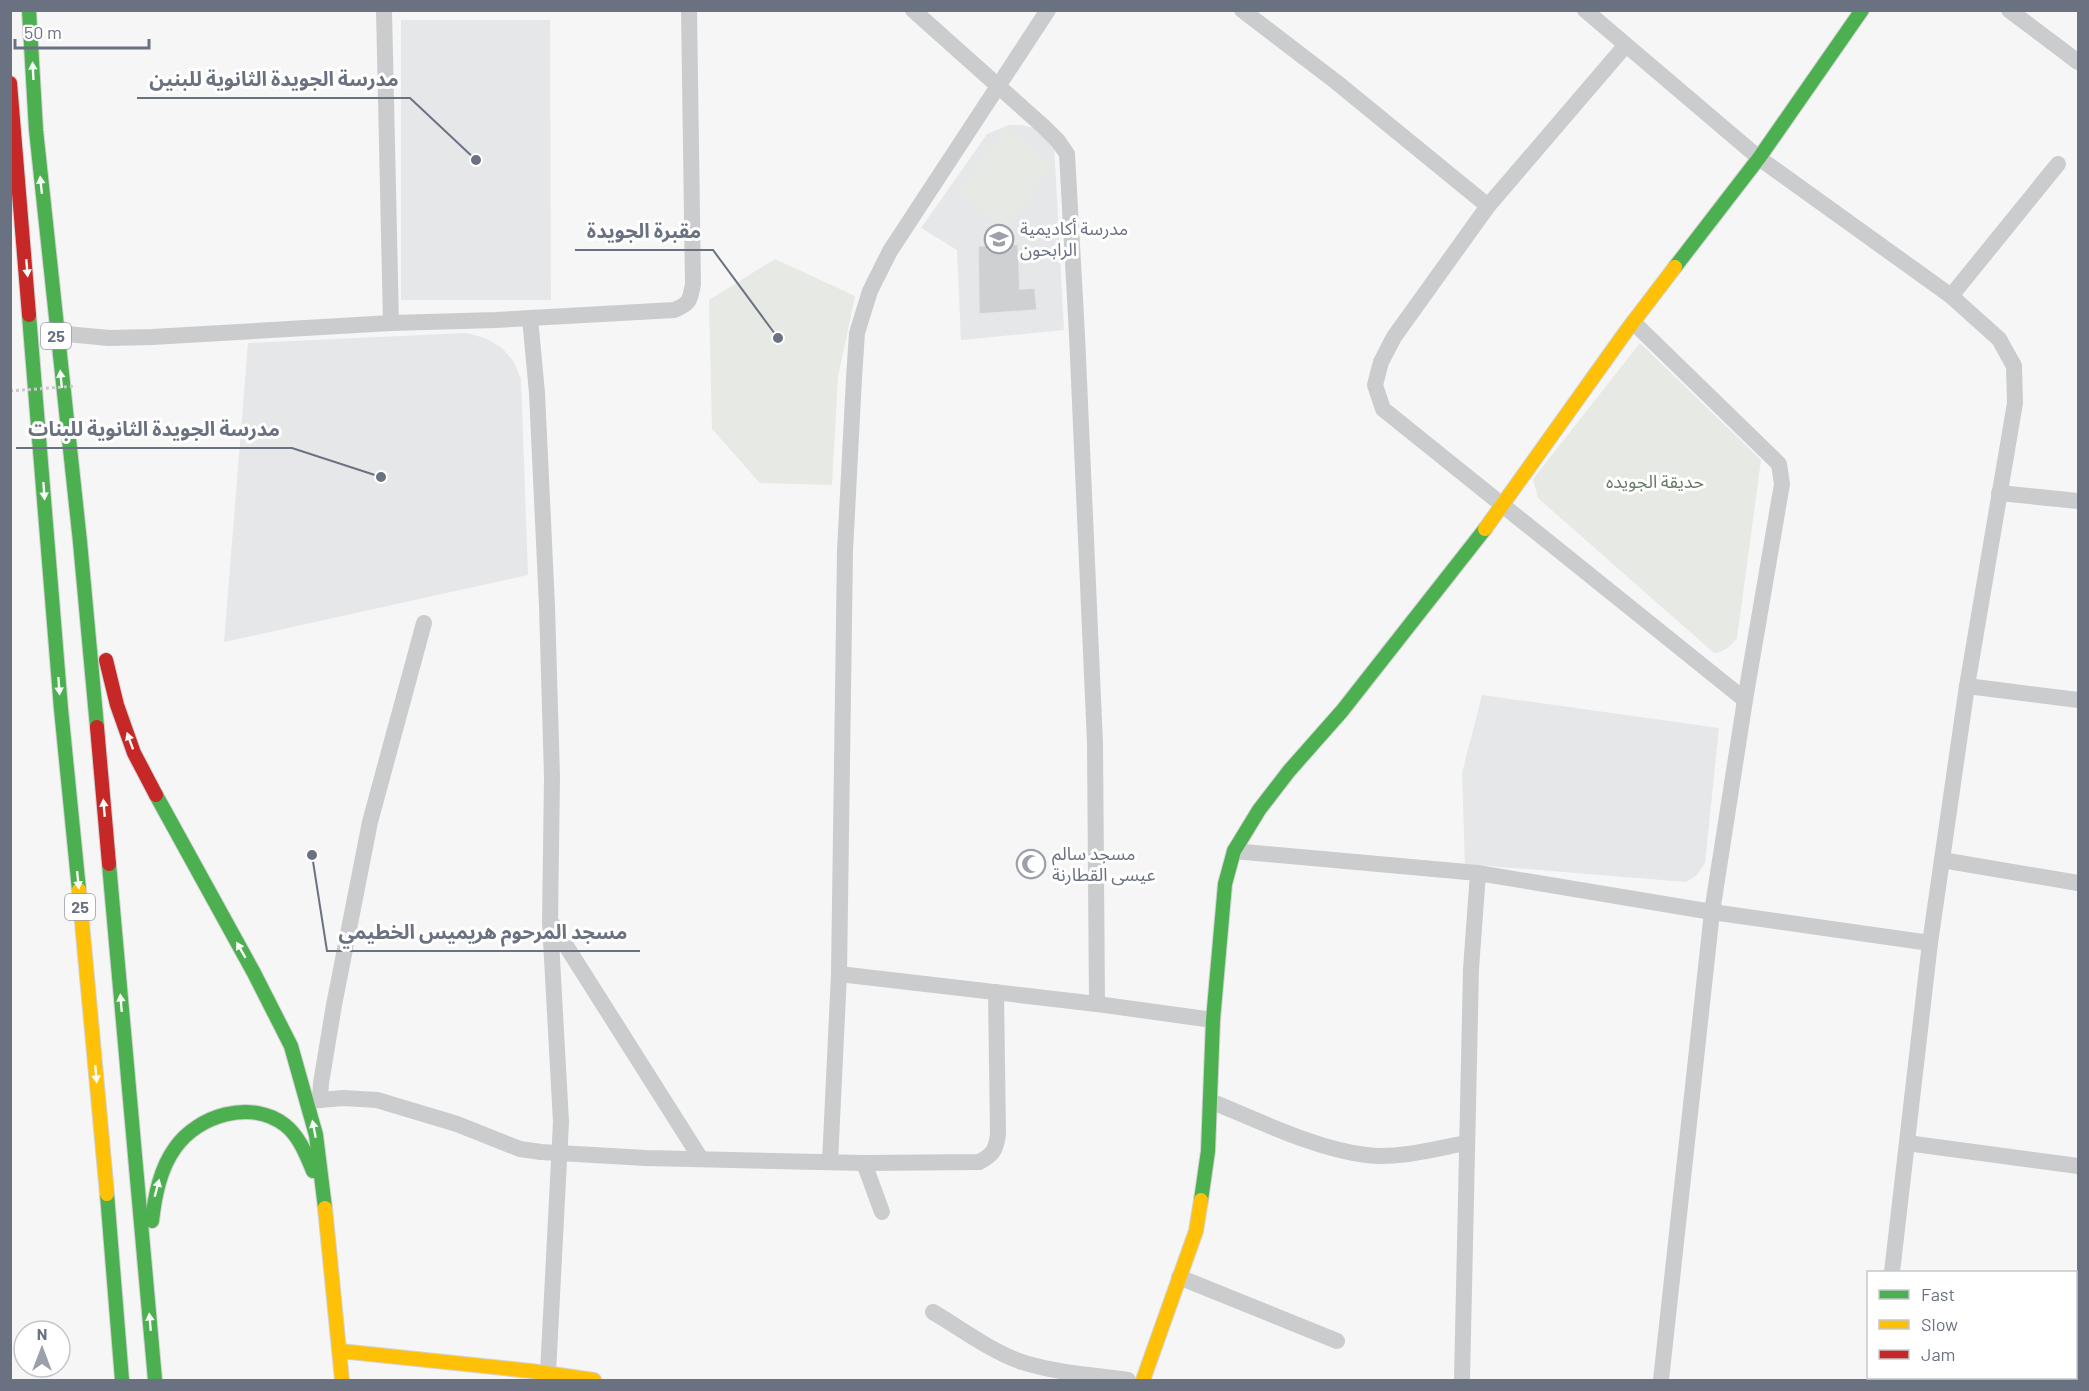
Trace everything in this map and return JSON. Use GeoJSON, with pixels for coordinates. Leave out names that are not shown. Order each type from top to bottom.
{"type":"FeatureCollection","features":[{"type":"Feature","properties":{"kind":"main road","name":"25"},"geometry":{"type":"LineString","coordinates":[[29,10],[36,130],[80,542],[155,1380]]}},
{"type":"Feature","properties":{"kind":"main road"},"geometry":{"type":"LineString","coordinates":[[1143,1380],[1196,1231],[1208,1151],[1212,1020],[1225,884],[1234,851],[1259,810],[1289,771],[1342,711],[1504,505],[1633,322],[1759,158],[1862,10]]}},
{"type":"Feature","properties":{"kind":"main road","name":"25"},"geometry":{"type":"LineString","coordinates":[[10,83],[61,709],[90,1006],[122,1380]]}},
{"type":"Feature","properties":{"kind":"main road"},"geometry":{"type":"LineString","coordinates":[[10,175],[17,147]]}},
{"type":"Feature","properties":{"kind":"main road"},"geometry":{"type":"LineString","coordinates":[[80,542],[117,705],[134,753],[278,1017],[314,1101],[342,1380]]}},
{"type":"Feature","properties":{"kind":"main road"},"geometry":{"type":"LineString","coordinates":[[146,1266],[154,1200],[161,1176],[171,1154],[183,1138],[213,1118],[231,1113],[251,1112],[282,1123],[296,1136],[304,1151],[325,1208]]}},
{"type":"Feature","properties":{"kind":"main road"},"geometry":{"type":"LineString","coordinates":[[340,1351],[393,1359],[548,1373],[594,1380]]}},
{"type":"Feature","properties":{"kind":"street"},"geometry":{"type":"LineString","coordinates":[[384,10],[391,322]]}},
{"type":"Feature","properties":{"kind":"street"},"geometry":{"type":"LineString","coordinates":[[56,333],[109,338],[152,337],[391,322],[496,320],[674,310],[683,306],[690,299],[693,284],[690,10]]}},
{"type":"Feature","properties":{"kind":"street"},"geometry":{"type":"LineString","coordinates":[[913,10],[1058,141],[1067,154],[1070,175],[1095,743],[1097,1004]]}},
{"type":"Feature","properties":{"kind":"street"},"geometry":{"type":"LineString","coordinates":[[830,1162],[839,974],[845,551],[857,333],[870,291],[890,251],[1048,10]]}},
{"type":"Feature","properties":{"kind":"street"},"geometry":{"type":"LineString","coordinates":[[1242,10],[1335,81],[1488,206]]}},
{"type":"Feature","properties":{"kind":"street"},"geometry":{"type":"LineString","coordinates":[[1585,10],[1759,158],[1951,296],[1999,339],[2014,366],[2015,403],[1967,686],[1930,943],[1892,1271]]}},
{"type":"Feature","properties":{"kind":"street"},"geometry":{"type":"LineString","coordinates":[[2009,10],[2079,62]]}},
{"type":"Feature","properties":{"kind":"street"},"geometry":{"type":"LineString","coordinates":[[1625,46],[1488,206],[1394,337],[1381,362],[1375,385],[1383,409],[1745,700]]}},
{"type":"Feature","properties":{"kind":"street"},"geometry":{"type":"LineString","coordinates":[[1951,296],[2058,164]]}},
{"type":"Feature","properties":{"kind":"street"},"geometry":{"type":"LineString","coordinates":[[530,318],[537,393],[547,606],[552,777],[550,922],[561,1122],[548,1373]]}},
{"type":"Feature","properties":{"kind":"street"},"geometry":{"type":"LineString","coordinates":[[1633,322],[1779,464],[1782,484],[1712,912],[1661,1380]]}},
{"type":"Feature","properties":{"kind":"street"},"geometry":{"type":"LineString","coordinates":[[1999,493],[2079,501]]}},
{"type":"Feature","properties":{"kind":"street"},"geometry":{"type":"LineString","coordinates":[[424,623],[370,822],[321,1083],[314,1101],[344,1098],[377,1100],[457,1124],[520,1149],[561,1154],[864,1163],[979,1162],[991,1156],[996,1148],[998,1134],[996,992]]}},
{"type":"Feature","properties":{"kind":"street"},"geometry":{"type":"LineString","coordinates":[[1967,686],[2079,700]]}},
{"type":"Feature","properties":{"kind":"street"},"geometry":{"type":"LineString","coordinates":[[1234,851],[1478,873],[1712,912],[1930,943]]}},
{"type":"Feature","properties":{"kind":"street"},"geometry":{"type":"LineString","coordinates":[[1942,860],[2079,883]]}},
{"type":"Feature","properties":{"kind":"street"},"geometry":{"type":"LineString","coordinates":[[1462,1380],[1471,969],[1478,873]]}},
{"type":"Feature","properties":{"kind":"street"},"geometry":{"type":"LineString","coordinates":[[550,922],[701,1159]]}},
{"type":"Feature","properties":{"kind":"street"},"geometry":{"type":"LineString","coordinates":[[839,974],[1097,1004],[1212,1020]]}},
{"type":"Feature","properties":{"kind":"street"},"geometry":{"type":"LineString","coordinates":[[1210,1101],[1324,1146],[1368,1155],[1390,1155],[1466,1143]]}},
{"type":"Feature","properties":{"kind":"street"},"geometry":{"type":"LineString","coordinates":[[1907,1143],[2079,1166]]}},
{"type":"Feature","properties":{"kind":"street"},"geometry":{"type":"LineString","coordinates":[[864,1163],[882,1212]]}},
{"type":"Feature","properties":{"kind":"street"},"geometry":{"type":"LineString","coordinates":[[1179,1277],[1338,1341]]}},
{"type":"Feature","properties":{"kind":"street"},"geometry":{"type":"LineString","coordinates":[[933,1312],[1021,1362],[1128,1380]]}},
{"type":"Feature","properties":{"kind":"path"},"geometry":{"type":"LineString","coordinates":[[10,391],[76,386]]}},
{"type":"Feature","properties":{"kind":"shaded area"},"geometry":{"type":"Polygon","coordinates":[[[401,20],[550,20],[551,300],[401,300],[401,20]]]}},
{"type":"Feature","properties":{"kind":"shaded area","name":"مدرسة أكاديمية الرابحون"},"geometry":{"type":"Polygon","coordinates":[[[1009,125],[1034,128],[1054,144],[1064,330],[961,340],[957,250],[921,228],[987,134],[1009,125]]]}},
{"type":"Feature","properties":{"kind":"shaded area"},"geometry":{"type":"Polygon","coordinates":[[[466,333],[485,338],[502,348],[514,362],[521,379],[528,575],[224,642],[248,343],[466,333]]]}},
{"type":"Feature","properties":{"kind":"shaded area"},"geometry":{"type":"Polygon","coordinates":[[[1482,695],[1719,728],[1705,863],[1697,875],[1686,882],[1465,864],[1462,773],[1482,695]]]}},
{"type":"Feature","properties":{"kind":"green space"},"geometry":{"type":"Polygon","coordinates":[[[1006,128],[1053,163],[1006,227],[958,192],[1006,128]]]}},
{"type":"Feature","properties":{"kind":"green space"},"geometry":{"type":"Polygon","coordinates":[[[775,259],[855,296],[838,377],[832,485],[760,483],[712,429],[709,300],[775,259]]]}},
{"type":"Feature","properties":{"kind":"green space","name":"حديقة الجويده"},"geometry":{"type":"Polygon","coordinates":[[[1640,343],[1761,460],[1737,638],[1727,648],[1714,653],[1538,498],[1533,479],[1640,343]]]}},
{"type":"Feature","properties":{"kind":"building"},"geometry":{"type":"Polygon","coordinates":[[[1018,244],[1020,289],[1035,288],[1037,310],[979,314],[978,246],[1018,244]]]}},
{"type":"Feature","properties":{"kind":"traffic: fast"},"geometry":{"type":"LineString","coordinates":[[29,10],[36,130],[80,542],[97,727]]}},
{"type":"Feature","properties":{"kind":"traffic: fast"},"geometry":{"type":"LineString","coordinates":[[1675,267],[1759,158],[1862,10]]}},
{"type":"Feature","properties":{"kind":"traffic: fast"},"geometry":{"type":"LineString","coordinates":[[29,315],[61,709],[79,890]]}},
{"type":"Feature","properties":{"kind":"traffic: fast"},"geometry":{"type":"LineString","coordinates":[[1201,1200],[1208,1151],[1213,1020],[1225,884],[1234,851],[1259,810],[1289,771],[1342,711],[1485,529]]}},
{"type":"Feature","properties":{"kind":"traffic: fast"},"geometry":{"type":"LineString","coordinates":[[156,795],[254,973],[291,1046],[316,1135],[325,1208]]}},
{"type":"Feature","properties":{"kind":"traffic: fast"},"geometry":{"type":"LineString","coordinates":[[109,864],[155,1380]]}},
{"type":"Feature","properties":{"kind":"traffic: fast"},"geometry":{"type":"LineString","coordinates":[[152,1221],[159,1183],[175,1148],[197,1127],[226,1114],[257,1113],[271,1117],[285,1125],[298,1140],[313,1171]]}},
{"type":"Feature","properties":{"kind":"traffic: fast"},"geometry":{"type":"LineString","coordinates":[[107,1194],[122,1380]]}},
{"type":"Feature","properties":{"kind":"traffic: slow"},"geometry":{"type":"LineString","coordinates":[[1485,529],[1627,330],[1675,267]]}},
{"type":"Feature","properties":{"kind":"traffic: slow"},"geometry":{"type":"LineString","coordinates":[[79,890],[107,1194]]}},
{"type":"Feature","properties":{"kind":"traffic: slow"},"geometry":{"type":"LineString","coordinates":[[1143,1380],[1196,1231],[1201,1200]]}},
{"type":"Feature","properties":{"kind":"traffic: slow"},"geometry":{"type":"LineString","coordinates":[[325,1208],[342,1380]]}},
{"type":"Feature","properties":{"kind":"traffic: slow"},"geometry":{"type":"LineString","coordinates":[[340,1351],[594,1380]]}},
{"type":"Feature","properties":{"kind":"traffic: jam"},"geometry":{"type":"LineString","coordinates":[[10,83],[29,315]]}},
{"type":"Feature","properties":{"kind":"traffic: jam"},"geometry":{"type":"LineString","coordinates":[[106,660],[117,705],[134,753],[156,795]]}},
{"type":"Feature","properties":{"kind":"traffic: jam"},"geometry":{"type":"LineString","coordinates":[[97,727],[109,864]]}},
{"type":"Feature","properties":{"kind":"place","name":"مدرسة الجويدة الثانوية للبنين"},"geometry":{"type":"Point","coordinates":[476,160]}},
{"type":"Feature","properties":{"kind":"place","name":"مدرسة أكاديمية الرابحون"},"geometry":{"type":"Point","coordinates":[999,239]}},
{"type":"Feature","properties":{"kind":"place","name":"مقبرة الجويدة"},"geometry":{"type":"Point","coordinates":[778,338]}},
{"type":"Feature","properties":{"kind":"place","name":"مدرسة الجويدة الثانوية للبنات"},"geometry":{"type":"Point","coordinates":[381,477]}},
{"type":"Feature","properties":{"kind":"place","name":"مسجد المرحوم هريميس الخطيمي"},"geometry":{"type":"Point","coordinates":[312,855]}},
{"type":"Feature","properties":{"kind":"place","name":"مسجد سالم عيسى القطارنة"},"geometry":{"type":"Point","coordinates":[1031,864]}}]}
